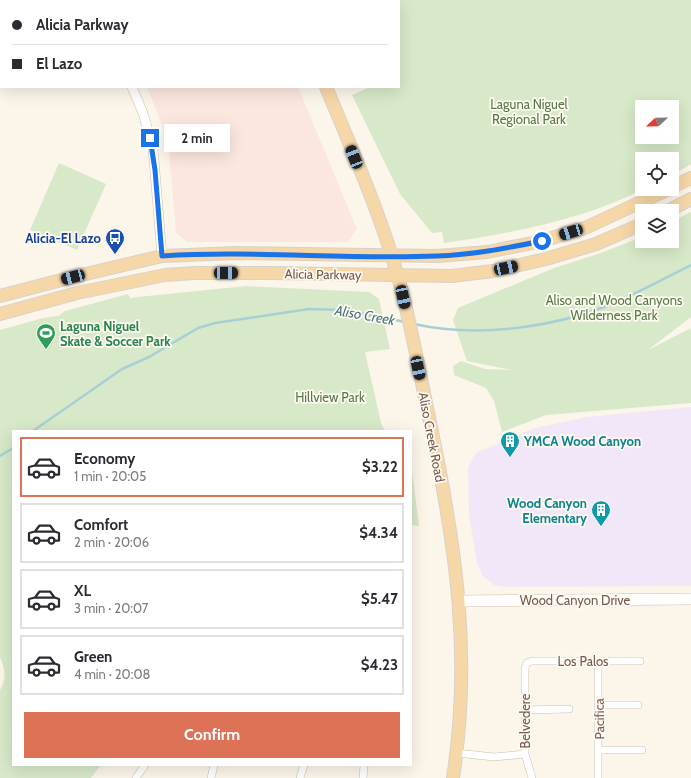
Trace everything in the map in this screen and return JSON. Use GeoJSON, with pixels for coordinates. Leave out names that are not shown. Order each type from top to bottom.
{"type":"FeatureCollection","features":[{"type":"Feature","properties":{"kind":"main road","name":"Aliso Creek Road"},"geometry":{"type":"LineString","coordinates":[[326,88],[372,198],[399,282],[450,526],[460,601],[462,692],[454,778]]}},
{"type":"Feature","properties":{"kind":"main road"},"geometry":{"type":"LineString","coordinates":[[679,184],[691,178]]}},
{"type":"Feature","properties":{"kind":"main road","name":"Alicia Parkway"},"geometry":{"type":"LineString","coordinates":[[0,296],[162,256],[236,253],[436,256],[480,253],[542,241],[585,228],[653,196]]}},
{"type":"Feature","properties":{"kind":"main road"},"geometry":{"type":"LineString","coordinates":[[679,205],[691,199]]}},
{"type":"Feature","properties":{"kind":"main road","name":"Alicia Parkway"},"geometry":{"type":"LineString","coordinates":[[0,314],[77,293],[165,274],[195,272],[271,273],[399,282],[493,271],[546,259],[589,246],[635,227]]}},
{"type":"Feature","properties":{"kind":"main road","name":"Wood Canyon Drive"},"geometry":{"type":"LineString","coordinates":[[460,601],[691,600]]}},
{"type":"Feature","properties":{"kind":"street"},"geometry":{"type":"LineString","coordinates":[[132,88],[146,121],[152,148],[162,256]]}},
{"type":"Feature","properties":{"kind":"street","name":"Los Palos"},"geometry":{"type":"LineString","coordinates":[[527,663],[532,661],[640,661]]}},
{"type":"Feature","properties":{"kind":"street","name":"Pacifica"},"geometry":{"type":"LineString","coordinates":[[598,661],[598,778]]}},
{"type":"Feature","properties":{"kind":"street","name":"Belvedere"},"geometry":{"type":"LineString","coordinates":[[527,663],[525,668],[525,754],[532,778]]}},
{"type":"Feature","properties":{"kind":"street"},"geometry":{"type":"LineString","coordinates":[[599,705],[638,705]]}},
{"type":"Feature","properties":{"kind":"street"},"geometry":{"type":"LineString","coordinates":[[526,710],[569,709]]}},
{"type":"Feature","properties":{"kind":"street"},"geometry":{"type":"LineString","coordinates":[[599,750],[642,750]]}},
{"type":"Feature","properties":{"kind":"street"},"geometry":{"type":"LineString","coordinates":[[457,753],[494,757],[525,754]]}},
{"type":"Feature","properties":{"kind":"street"},"geometry":{"type":"LineString","coordinates":[[139,777],[144,766]]}},
{"type":"Feature","properties":{"kind":"street"},"geometry":{"type":"LineString","coordinates":[[211,778],[214,766]]}},
{"type":"Feature","properties":{"kind":"street"},"geometry":{"type":"LineString","coordinates":[[300,778],[304,766]]}},
{"type":"Feature","properties":{"kind":"street"},"geometry":{"type":"LineString","coordinates":[[362,778],[364,766]]}},
{"type":"Feature","properties":{"kind":"shaded area"},"geometry":{"type":"Polygon","coordinates":[[[147,88],[298,88],[357,229],[348,242],[187,242],[176,233],[169,152],[163,128],[147,88]]]}},
{"type":"Feature","properties":{"kind":"shaded area"},"geometry":{"type":"Polygon","coordinates":[[[691,407],[691,586],[506,587],[494,585],[483,576],[477,563],[469,515],[468,468],[476,453],[535,428],[587,417],[691,407]]]}},
{"type":"Feature","properties":{"kind":"green space","name":"Laguna Niguel Regional Park"},"geometry":{"type":"Polygon","coordinates":[[[400,0],[691,0],[691,164],[679,171],[679,152],[635,152],[635,193],[596,209],[546,224],[495,235],[444,243],[442,232],[432,233],[400,194],[352,95],[368,88],[400,88],[400,0]]]}},
{"type":"Feature","properties":{"kind":"green space"},"geometry":{"type":"Polygon","coordinates":[[[59,163],[106,184],[77,250],[30,230],[59,163]]]}},
{"type":"Feature","properties":{"kind":"green space","name":"Aliso and Wood Canyons Wilderness Park"},"geometry":{"type":"Polygon","coordinates":[[[691,212],[691,317],[648,350],[691,328],[691,403],[546,415],[502,432],[494,401],[486,388],[454,375],[453,366],[461,361],[485,369],[511,370],[467,361],[453,320],[458,308],[554,268],[598,254],[635,240],[635,248],[679,248],[679,218],[691,212]]]}},
{"type":"Feature","properties":{"kind":"green space","name":"Hillview Park"},"geometry":{"type":"Polygon","coordinates":[[[246,286],[369,292],[379,299],[390,349],[365,352],[381,423],[384,430],[12,430],[12,766],[100,766],[91,778],[0,778],[0,690],[4,681],[4,674],[0,657],[0,330],[43,318],[58,316],[65,311],[128,294],[131,300],[131,298],[246,286]]]}},
{"type":"Feature","properties":{"kind":"green space"},"geometry":{"type":"Polygon","coordinates":[[[412,471],[419,526],[412,525],[412,471]]]}},
{"type":"Feature","properties":{"kind":"waterway","name":"Aliso Creek"},"geometry":{"type":"LineString","coordinates":[[414,324],[464,330],[489,330],[540,325],[565,319],[612,304],[691,265]]}},
{"type":"Feature","properties":{"kind":"waterway","name":"Aliso Creek"},"geometry":{"type":"LineString","coordinates":[[34,430],[122,369],[149,357],[198,328],[215,323],[309,309],[343,310],[406,322]]}},
{"type":"Feature","properties":{"kind":"waterway","name":"Aliso Creek"},"geometry":{"type":"LineString","coordinates":[[0,456],[12,449]]}},
{"type":"Feature","properties":{"kind":"place","name":"Alicia-El Lazo"},"geometry":{"type":"Point","coordinates":[115,255]}},
{"type":"Feature","properties":{"kind":"place","name":"Laguna Niguel Skate & Soccer Park"},"geometry":{"type":"Point","coordinates":[46,350]}},
{"type":"Feature","properties":{"kind":"place","name":"YMCA Wood Canyon"},"geometry":{"type":"Point","coordinates":[510,458]}},
{"type":"Feature","properties":{"kind":"place","name":"Wood Canyon Elementary"},"geometry":{"type":"Point","coordinates":[601,527]}},
{"type":"Feature","properties":{"kind":"route"},"geometry":{"type":"LineString","coordinates":[[150,138],[155,170],[162,256],[236,253],[436,256],[487,252],[542,241]]}}]}
